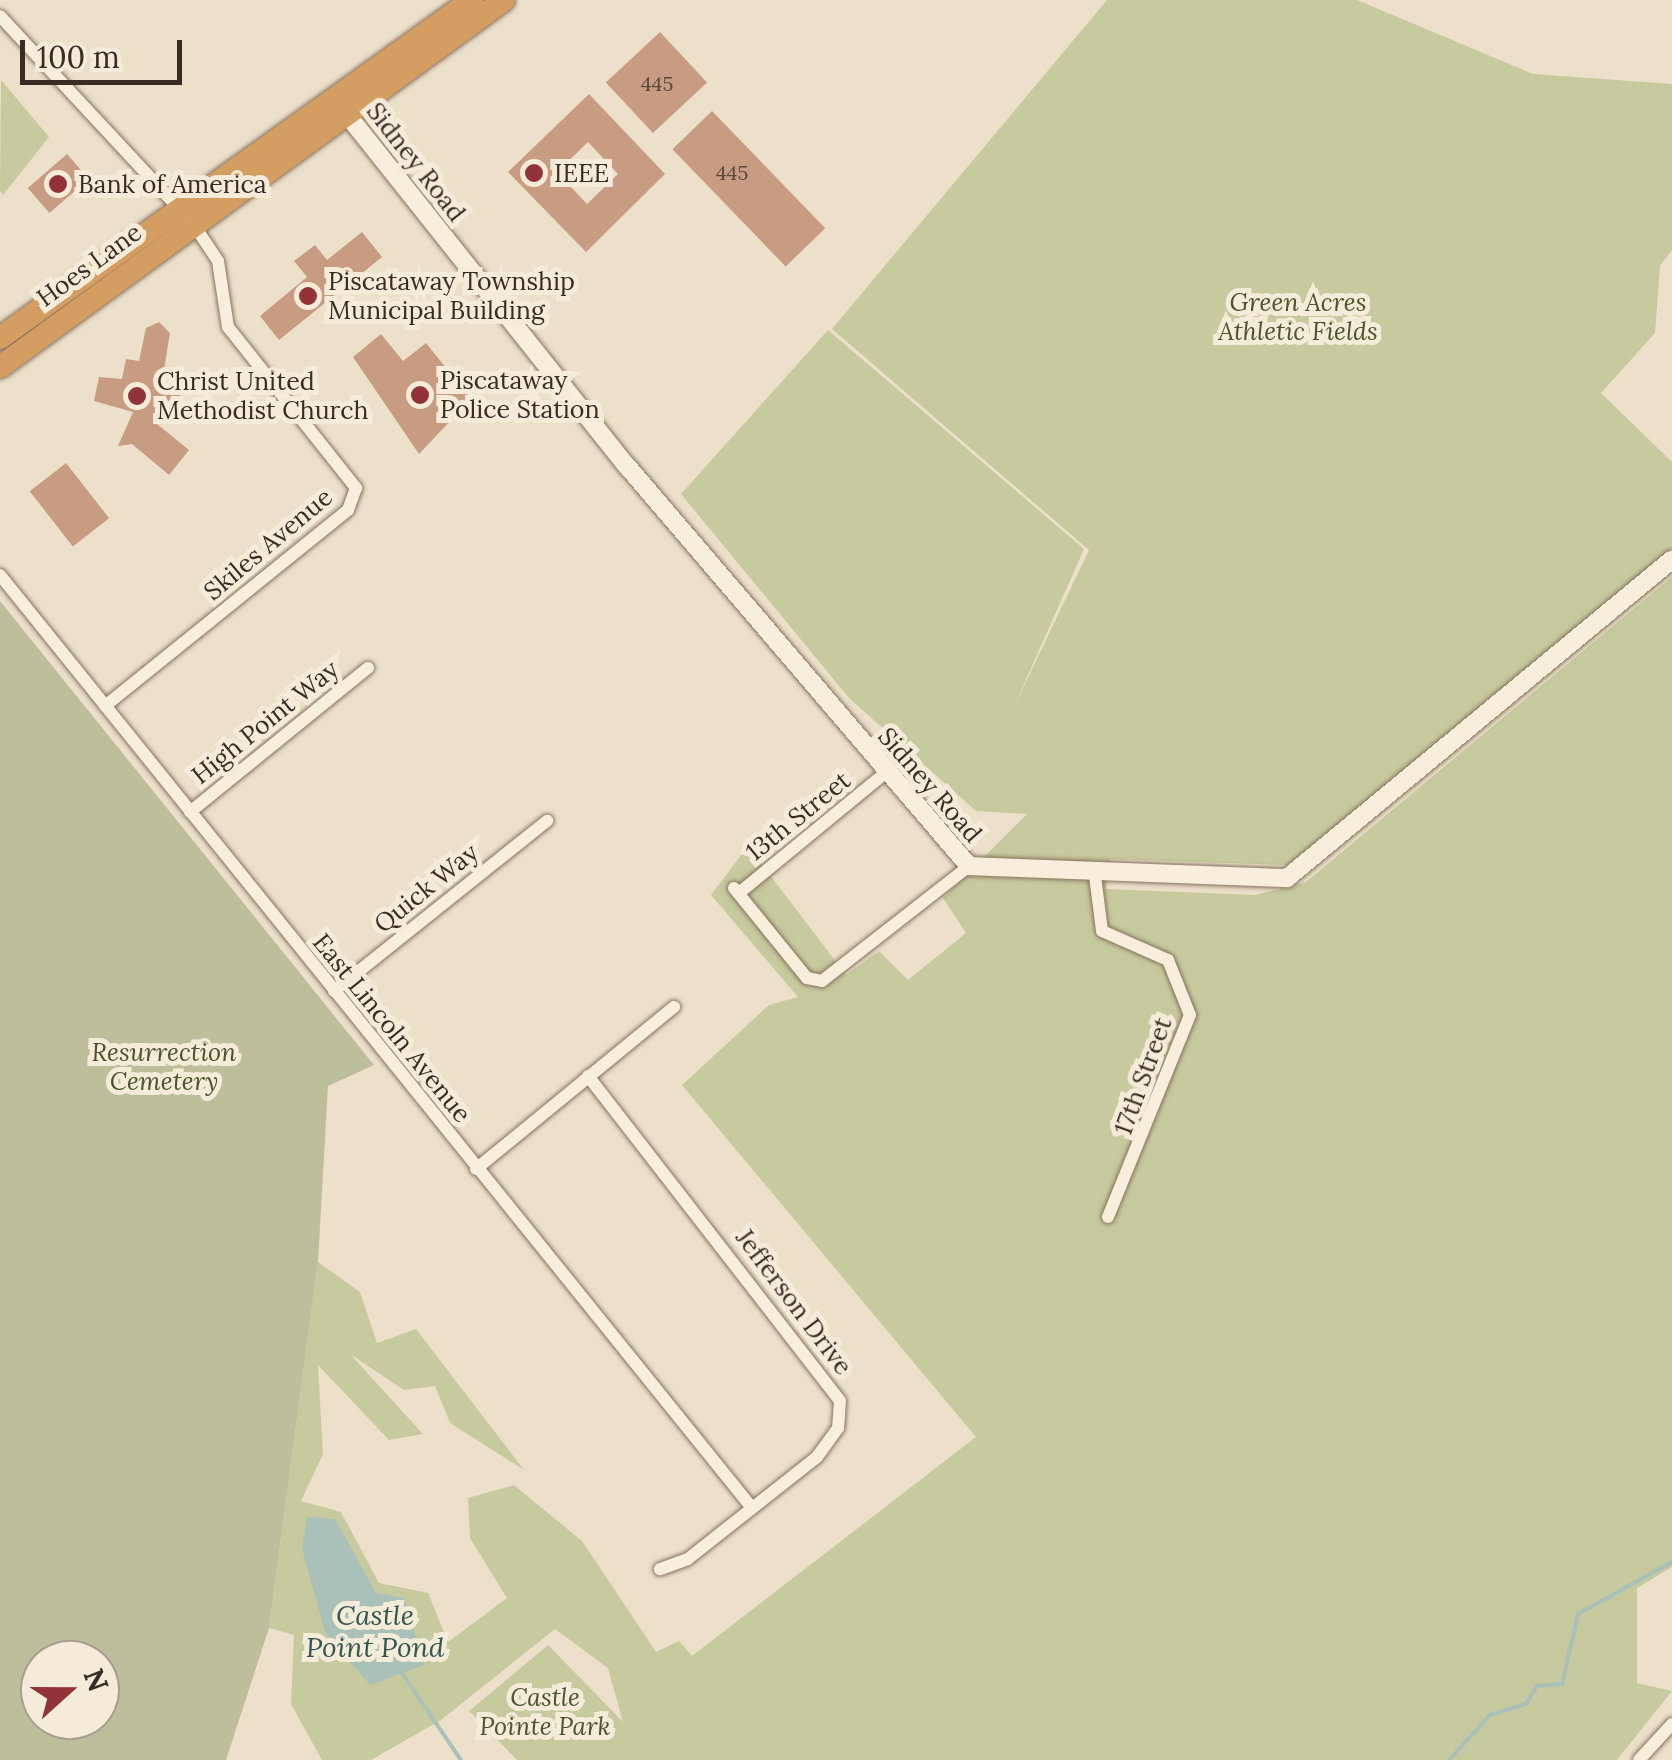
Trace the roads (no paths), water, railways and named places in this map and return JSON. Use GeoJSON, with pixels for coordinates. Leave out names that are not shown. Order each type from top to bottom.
{"type":"FeatureCollection","features":[{"type":"Feature","properties":{"kind":"highway","name":"Hoes Lane"},"geometry":{"type":"LineString","coordinates":[[0,338],[176,206],[344,111],[472,0]]}},
{"type":"Feature","properties":{"kind":"highway","name":"Hoes Lane"},"geometry":{"type":"LineString","coordinates":[[0,367],[344,111],[504,0]]}},
{"type":"Feature","properties":{"kind":"street","name":"Skiles Avenue"},"geometry":{"type":"LineString","coordinates":[[0,16],[194,225],[218,261],[228,327],[351,476],[354,500],[106,706]]}},
{"type":"Feature","properties":{"kind":"street","name":"Sidney Road"},"geometry":{"type":"LineString","coordinates":[[344,111],[885,773],[969,866],[1095,876],[1288,878],[1672,560]]}},
{"type":"Feature","properties":{"kind":"street","name":"East Lincoln Avenue"},"geometry":{"type":"LineString","coordinates":[[0,574],[752,1508]]}},
{"type":"Feature","properties":{"kind":"street","name":"High Point Way"},"geometry":{"type":"LineString","coordinates":[[190,812],[368,668]]}},
{"type":"Feature","properties":{"kind":"street","name":"13th Street"},"geometry":{"type":"LineString","coordinates":[[885,773],[736,891],[806,978],[829,979],[969,866]]}},
{"type":"Feature","properties":{"kind":"street","name":"Quick Way"},"geometry":{"type":"LineString","coordinates":[[334,991],[547,820]]}},
{"type":"Feature","properties":{"kind":"street","name":"17th Street"},"geometry":{"type":"LineString","coordinates":[[1095,876],[1102,931],[1168,960],[1190,1015],[1108,1217]]}},
{"type":"Feature","properties":{"kind":"street"},"geometry":{"type":"LineString","coordinates":[[476,1169],[674,1006]]}},
{"type":"Feature","properties":{"kind":"street","name":"Jefferson Drive"},"geometry":{"type":"LineString","coordinates":[[588,1076],[840,1401],[827,1445],[752,1508],[660,1570]]}},
{"type":"Feature","properties":{"kind":"street"},"geometry":{"type":"LineString","coordinates":[[1639,1760],[1672,1724]]}},
{"type":"Feature","properties":{"kind":"water","name":"Castle Point Pond"},"geometry":{"type":"Polygon","coordinates":[[[307,1517],[335,1519],[376,1593],[404,1598],[424,1665],[370,1685],[325,1632],[302,1549],[307,1517]]]}},
{"type":"Feature","properties":{"kind":"waterway"},"geometry":{"type":"LineString","coordinates":[[1449,1760],[1490,1715],[1526,1704],[1537,1686],[1562,1684],[1578,1614],[1672,1562]]}},
{"type":"Feature","properties":{"kind":"waterway"},"geometry":{"type":"LineString","coordinates":[[402,1673],[461,1760]]}},
{"type":"Feature","properties":{"kind":"place","name":"IEEE"},"geometry":{"type":"Point","coordinates":[534,173]}},
{"type":"Feature","properties":{"kind":"place","name":"Bank of America"},"geometry":{"type":"Point","coordinates":[58,184]}},
{"type":"Feature","properties":{"kind":"place","name":"Piscataway Township Municipal Building"},"geometry":{"type":"Point","coordinates":[308,296]}},
{"type":"Feature","properties":{"kind":"place","name":"Piscataway Police Station"},"geometry":{"type":"Point","coordinates":[420,395]}},
{"type":"Feature","properties":{"kind":"place","name":"Christ United Methodist Church"},"geometry":{"type":"Point","coordinates":[137,396]}},
{"type":"Feature","properties":{"kind":"park label","name":"Green Acres Athletic Fields"},"geometry":{"type":"Point","coordinates":[1298,318]}},
{"type":"Feature","properties":{"kind":"park label","name":"Resurrection Cemetery"},"geometry":{"type":"Point","coordinates":[164,1068]}},
{"type":"Feature","properties":{"kind":"park label","name":"Castle Pointe Park"},"geometry":{"type":"Point","coordinates":[545,1712]}}]}
